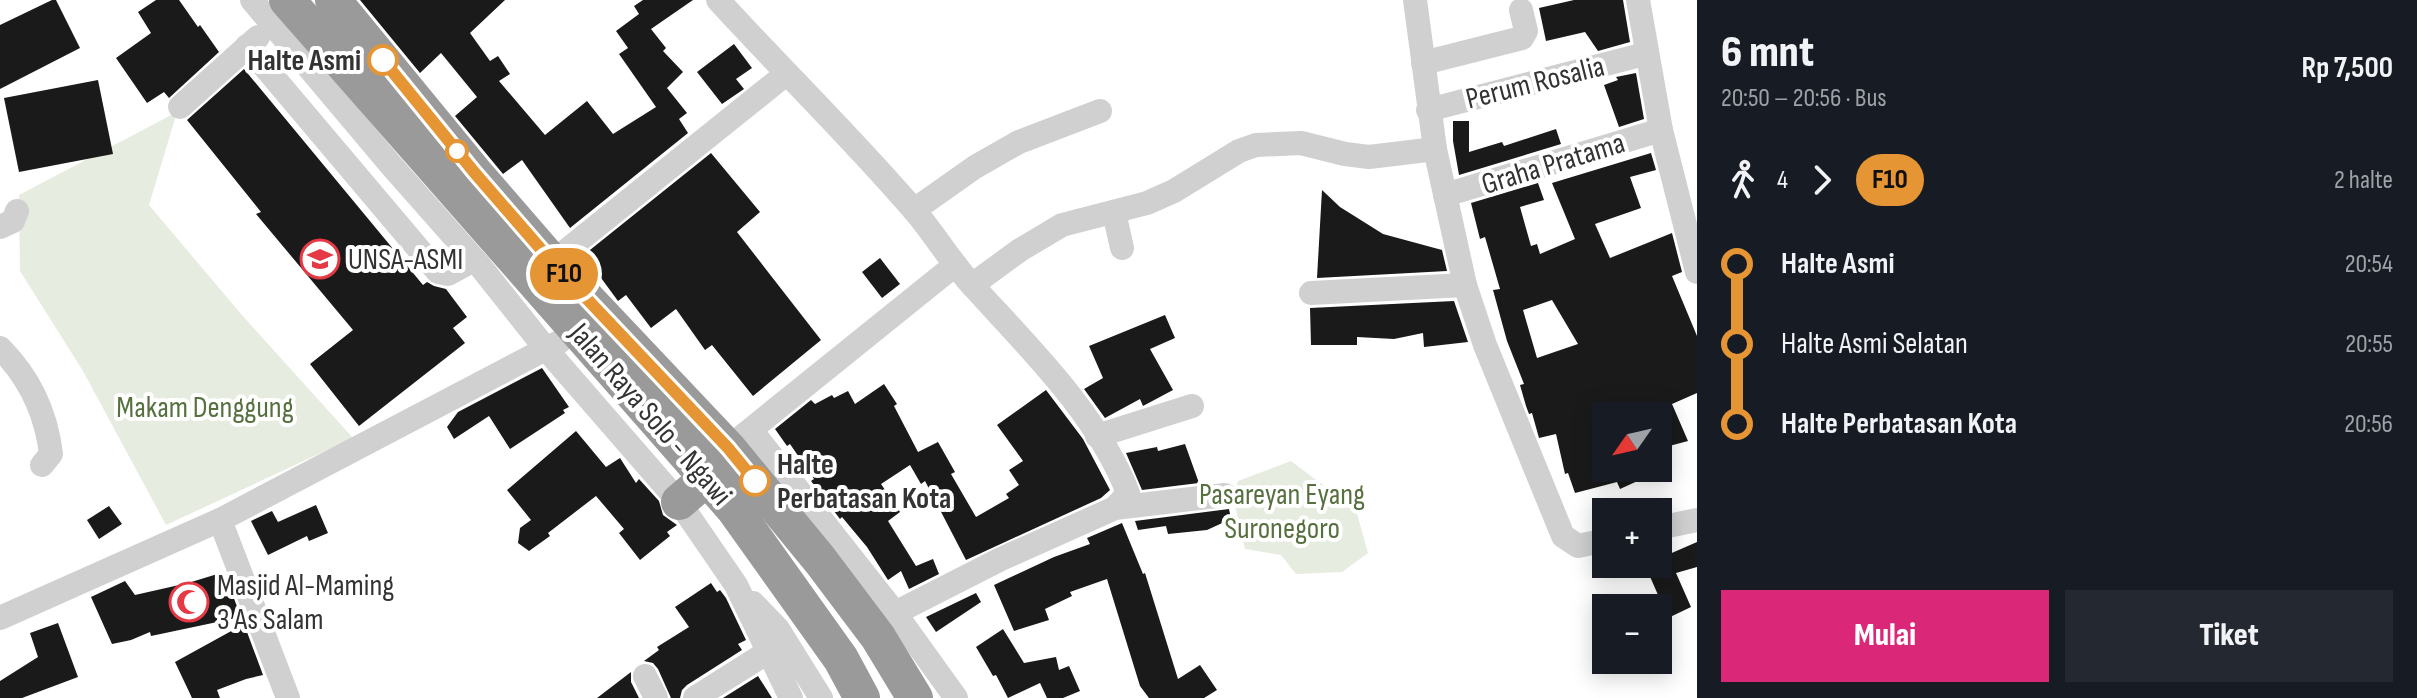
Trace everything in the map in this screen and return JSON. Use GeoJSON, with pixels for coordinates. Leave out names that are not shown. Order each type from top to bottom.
{"type":"FeatureCollection","features":[{"type":"Feature","properties":{"kind":"highway","name":"Jalan Raya Solo - Ngawi"},"geometry":{"type":"LineString","coordinates":[[333,0],[552,262],[739,439],[820,560],[887,625],[915,698]]}},
{"type":"Feature","properties":{"kind":"highway","name":"Jalan Raya Solo - Ngawi"},"geometry":{"type":"LineString","coordinates":[[284,10],[354,99],[579,332],[707,478],[763,547],[841,659],[862,698]]}},
{"type":"Feature","properties":{"kind":"highway"},"geometry":{"type":"LineString","coordinates":[[679,502],[707,478]]}},
{"type":"Feature","properties":{"kind":"street"},"geometry":{"type":"LineString","coordinates":[[180,107],[284,10],[252,0]]}},
{"type":"Feature","properties":{"kind":"street"},"geometry":{"type":"LineString","coordinates":[[718,0],[914,210],[955,265],[1067,392],[1121,474],[1128,493],[1115,508]]}},
{"type":"Feature","properties":{"kind":"street"},"geometry":{"type":"LineString","coordinates":[[1415,0],[1428,110],[1465,285],[1485,345],[1563,536],[1578,546],[1592,543]]}},
{"type":"Feature","properties":{"kind":"street"},"geometry":{"type":"LineString","coordinates":[[1638,0],[1661,130],[1697,272]]}},
{"type":"Feature","properties":{"kind":"street"},"geometry":{"type":"LineString","coordinates":[[1423,63],[1522,38],[1526,31],[1521,10]]}},
{"type":"Feature","properties":{"kind":"street"},"geometry":{"type":"LineString","coordinates":[[247,46],[438,272],[448,274],[474,260]]}},
{"type":"Feature","properties":{"kind":"street","name":"Perum Rosalia"},"geometry":{"type":"LineString","coordinates":[[1428,110],[1641,55]]}},
{"type":"Feature","properties":{"kind":"street"},"geometry":{"type":"LineString","coordinates":[[552,262],[786,74]]}},
{"type":"Feature","properties":{"kind":"street"},"geometry":{"type":"LineString","coordinates":[[354,99],[474,260],[546,349],[679,502],[736,585],[791,698]]}},
{"type":"Feature","properties":{"kind":"street"},"geometry":{"type":"LineString","coordinates":[[914,210],[975,167],[1019,142],[1100,111]]}},
{"type":"Feature","properties":{"kind":"street","name":"Graha Pratama"},"geometry":{"type":"LineString","coordinates":[[1445,195],[1661,130]]}},
{"type":"Feature","properties":{"kind":"street"},"geometry":{"type":"LineString","coordinates":[[972,285],[1020,250],[1062,225],[1147,203],[1174,191],[1239,151],[1256,145],[1289,142],[1369,157],[1435,149]]}},
{"type":"Feature","properties":{"kind":"street"},"geometry":{"type":"LineString","coordinates":[[1114,212],[1122,248]]}},
{"type":"Feature","properties":{"kind":"street"},"geometry":{"type":"LineString","coordinates":[[739,439],[955,265]]}},
{"type":"Feature","properties":{"kind":"street"},"geometry":{"type":"LineString","coordinates":[[1311,293],[1465,285]]}},
{"type":"Feature","properties":{"kind":"street"},"geometry":{"type":"LineString","coordinates":[[0,618],[220,520],[579,332]]}},
{"type":"Feature","properties":{"kind":"street"},"geometry":{"type":"LineString","coordinates":[[0,348],[14,361],[40,406],[48,430],[51,454],[42,465]]}},
{"type":"Feature","properties":{"kind":"street"},"geometry":{"type":"LineString","coordinates":[[1097,436],[1192,406]]}},
{"type":"Feature","properties":{"kind":"street"},"geometry":{"type":"LineString","coordinates":[[956,698],[887,625],[1001,559],[1115,508],[1225,495]]}},
{"type":"Feature","properties":{"kind":"street"},"geometry":{"type":"LineString","coordinates":[[220,520],[288,698]]}},
{"type":"Feature","properties":{"kind":"street"},"geometry":{"type":"LineString","coordinates":[[1672,525],[1697,520]]}},
{"type":"Feature","properties":{"kind":"street"},"geometry":{"type":"LineString","coordinates":[[736,585],[778,629],[821,698]]}},
{"type":"Feature","properties":{"kind":"street"},"geometry":{"type":"LineString","coordinates":[[695,698],[760,657],[767,648]]}},
{"type":"Feature","properties":{"kind":"green space","name":"Makam Denggung"},"geometry":{"type":"Polygon","coordinates":[[[177,112],[149,205],[241,314],[353,438],[166,525],[83,371],[20,271],[19,195],[177,112]]]}},
{"type":"Feature","properties":{"kind":"green space","name":"Pasareyan Eyang Suronegoro"},"geometry":{"type":"Polygon","coordinates":[[[1291,461],[1356,510],[1368,553],[1342,572],[1296,574],[1281,555],[1245,549],[1233,497],[1238,481],[1291,461]]]}},
{"type":"Feature","properties":{"kind":"building"},"geometry":{"type":"Polygon","coordinates":[[[56,0],[80,48],[0,89],[0,25],[56,0]]]}},
{"type":"Feature","properties":{"kind":"building"},"geometry":{"type":"Polygon","coordinates":[[[156,0],[179,0],[219,52],[169,98],[164,92],[147,103],[116,58],[151,33],[138,12],[156,0]]]}},
{"type":"Feature","properties":{"kind":"building"},"geometry":{"type":"Polygon","coordinates":[[[360,0],[505,0],[470,33],[490,61],[498,56],[510,74],[499,81],[545,135],[587,101],[613,134],[656,107],[619,54],[628,48],[616,31],[639,14],[634,6],[643,0],[693,0],[651,29],[666,48],[663,51],[683,72],[667,88],[687,113],[679,119],[688,133],[570,228],[522,160],[503,174],[455,116],[477,97],[441,53],[420,73],[360,0]]]}},
{"type":"Feature","properties":{"kind":"building"},"geometry":{"type":"Polygon","coordinates":[[[1574,0],[1623,0],[1630,42],[1598,51],[1585,32],[1546,41],[1539,8],[1574,0]]]}},
{"type":"Feature","properties":{"kind":"building"},"geometry":{"type":"Polygon","coordinates":[[[734,44],[752,68],[736,79],[744,89],[722,104],[697,72],[734,44]]]}},
{"type":"Feature","properties":{"kind":"building"},"geometry":{"type":"Polygon","coordinates":[[[244,69],[423,285],[427,282],[446,289],[467,317],[453,328],[465,343],[359,426],[310,364],[353,330],[256,214],[261,212],[187,120],[244,69]]]}},
{"type":"Feature","properties":{"kind":"building"},"geometry":{"type":"Polygon","coordinates":[[[1636,73],[1644,119],[1619,127],[1604,85],[1618,80],[1616,77],[1636,73]]]}},
{"type":"Feature","properties":{"kind":"building"},"geometry":{"type":"Polygon","coordinates":[[[98,80],[113,154],[19,172],[4,98],[98,80]]]}},
{"type":"Feature","properties":{"kind":"building"},"geometry":{"type":"Polygon","coordinates":[[[1453,121],[1469,121],[1469,152],[1502,142],[1504,146],[1556,129],[1561,144],[1459,175],[1453,121]]]}},
{"type":"Feature","properties":{"kind":"building"},"geometry":{"type":"Polygon","coordinates":[[[711,153],[760,212],[737,232],[821,340],[753,396],[712,345],[705,350],[676,309],[651,328],[626,295],[618,301],[593,267],[590,270],[580,258],[711,153]]]}},
{"type":"Feature","properties":{"kind":"building"},"geometry":{"type":"Polygon","coordinates":[[[1651,153],[1656,170],[1630,177],[1641,208],[1595,224],[1610,258],[1672,233],[1682,272],[1672,276],[1697,336],[1697,393],[1672,404],[1592,402],[1592,482],[1617,482],[1575,493],[1568,473],[1565,474],[1556,434],[1539,438],[1532,413],[1529,414],[1526,406],[1520,385],[1524,384],[1507,341],[1493,290],[1500,289],[1485,237],[1480,239],[1471,203],[1538,183],[1544,200],[1520,207],[1531,246],[1537,244],[1540,254],[1575,239],[1552,183],[1651,153]],[[1552,300],[1523,310],[1537,358],[1578,344],[1552,300]]]}},
{"type":"Feature","properties":{"kind":"building"},"geometry":{"type":"Polygon","coordinates":[[[1322,190],[1340,207],[1383,234],[1442,250],[1447,271],[1317,278],[1322,190]]]}},
{"type":"Feature","properties":{"kind":"building"},"geometry":{"type":"Polygon","coordinates":[[[880,258],[900,284],[882,298],[862,272],[880,258]]]}},
{"type":"Feature","properties":{"kind":"building"},"geometry":{"type":"Polygon","coordinates":[[[1454,301],[1468,342],[1424,347],[1423,333],[1394,339],[1357,337],[1357,345],[1311,345],[1310,308],[1454,301]]]}},
{"type":"Feature","properties":{"kind":"building"},"geometry":{"type":"Polygon","coordinates":[[[1165,315],[1175,338],[1150,349],[1173,390],[1143,406],[1140,399],[1105,418],[1084,389],[1103,378],[1089,346],[1165,315]]]}},
{"type":"Feature","properties":{"kind":"building"},"geometry":{"type":"Polygon","coordinates":[[[542,368],[569,407],[563,410],[565,413],[510,449],[489,416],[454,439],[447,427],[458,412],[542,368]]]}},
{"type":"Feature","properties":{"kind":"building"},"geometry":{"type":"Polygon","coordinates":[[[884,384],[897,404],[894,406],[918,452],[938,442],[955,472],[951,474],[976,517],[1009,498],[1006,494],[1019,485],[1009,470],[1023,461],[997,425],[1046,390],[1083,439],[1110,490],[1101,498],[966,560],[925,481],[921,484],[910,465],[881,484],[900,512],[888,521],[916,566],[933,559],[939,574],[909,589],[901,571],[888,580],[867,547],[842,517],[840,519],[811,481],[814,479],[790,444],[787,446],[775,429],[811,400],[815,404],[848,391],[855,404],[884,384]]]}},
{"type":"Feature","properties":{"kind":"building"},"geometry":{"type":"Polygon","coordinates":[[[1672,404],[1688,441],[1672,445],[1672,404]]]}},
{"type":"Feature","properties":{"kind":"building"},"geometry":{"type":"Polygon","coordinates":[[[576,431],[606,467],[620,458],[636,483],[639,479],[659,501],[663,515],[677,525],[667,532],[670,536],[640,560],[619,533],[624,529],[596,496],[529,551],[518,543],[520,528],[531,520],[507,490],[576,431]]]}},
{"type":"Feature","properties":{"kind":"building"},"geometry":{"type":"Polygon","coordinates":[[[1185,444],[1199,483],[1142,490],[1126,453],[1157,447],[1158,451],[1185,444]]]}},
{"type":"Feature","properties":{"kind":"building"},"geometry":{"type":"Polygon","coordinates":[[[1617,482],[1635,482],[1620,489],[1617,482]]]}},
{"type":"Feature","properties":{"kind":"building"},"geometry":{"type":"Polygon","coordinates":[[[316,505],[328,533],[309,541],[307,536],[268,555],[251,521],[272,511],[278,522],[316,505]]]}},
{"type":"Feature","properties":{"kind":"building"},"geometry":{"type":"Polygon","coordinates":[[[109,506],[122,524],[99,539],[87,520],[109,506]]]}},
{"type":"Feature","properties":{"kind":"building"},"geometry":{"type":"Polygon","coordinates":[[[1229,509],[1231,519],[1207,530],[1168,534],[1166,526],[1138,530],[1135,521],[1229,509]]]}},
{"type":"Feature","properties":{"kind":"building"},"geometry":{"type":"Polygon","coordinates":[[[1122,523],[1145,573],[1178,679],[1200,665],[1217,690],[1204,698],[1149,698],[1140,686],[1107,579],[1070,592],[1072,596],[1045,609],[1049,620],[1014,631],[994,585],[1090,544],[1087,538],[1122,523]]]}},
{"type":"Feature","properties":{"kind":"building"},"geometry":{"type":"Polygon","coordinates":[[[1697,542],[1697,567],[1676,573],[1691,607],[1672,616],[1672,594],[1658,594],[1651,578],[1672,578],[1672,553],[1697,542]]]}},
{"type":"Feature","properties":{"kind":"building","name":"Masjid Al-Maming 3 As Salam"},"geometry":{"type":"Polygon","coordinates":[[[224,572],[241,617],[151,636],[150,632],[112,644],[91,597],[125,581],[135,595],[224,572]]]}},
{"type":"Feature","properties":{"kind":"building"},"geometry":{"type":"Polygon","coordinates":[[[711,583],[726,598],[746,640],[738,644],[742,650],[687,685],[680,698],[671,698],[658,669],[653,663],[644,661],[659,650],[657,647],[689,627],[675,607],[711,583]]]}},
{"type":"Feature","properties":{"kind":"building"},"geometry":{"type":"Polygon","coordinates":[[[976,593],[981,602],[936,632],[926,617],[976,593]]]}},
{"type":"Feature","properties":{"kind":"building"},"geometry":{"type":"Polygon","coordinates":[[[58,623],[78,677],[22,698],[0,698],[0,681],[38,657],[30,633],[58,623]]]}},
{"type":"Feature","properties":{"kind":"building"},"geometry":{"type":"Polygon","coordinates":[[[244,624],[263,675],[217,690],[220,698],[192,698],[175,662],[244,624]]]}},
{"type":"Feature","properties":{"kind":"building"},"geometry":{"type":"Polygon","coordinates":[[[1003,629],[1024,663],[1056,657],[1059,670],[1069,666],[1080,691],[1063,698],[1047,698],[1040,683],[1008,698],[976,647],[1003,629]]]}},
{"type":"Feature","properties":{"kind":"building"},"geometry":{"type":"Polygon","coordinates":[[[631,672],[631,682],[639,698],[597,698],[631,672]]]}},
{"type":"Feature","properties":{"kind":"building"},"geometry":{"type":"Polygon","coordinates":[[[758,676],[772,698],[723,698],[758,676]]]}},
{"type":"Feature","properties":{"kind":"bus line","name":"F10"},"geometry":{"type":"LineString","coordinates":[[383,60],[552,262],[728,448],[755,481]]}},
{"type":"Feature","properties":{"kind":"place","name":"Halte Asmi"},"geometry":{"type":"Point","coordinates":[383,60]}},
{"type":"Feature","properties":{"kind":"place","name":"UNSA-ASMI"},"geometry":{"type":"Point","coordinates":[320,259]}},
{"type":"Feature","properties":{"kind":"place","name":"Halte Perbatasan Kota"},"geometry":{"type":"Point","coordinates":[755,481]}},
{"type":"Feature","properties":{"kind":"place","name":"Masjid Al-Maming 3 As Salam"},"geometry":{"type":"Point","coordinates":[189,602]}}]}
